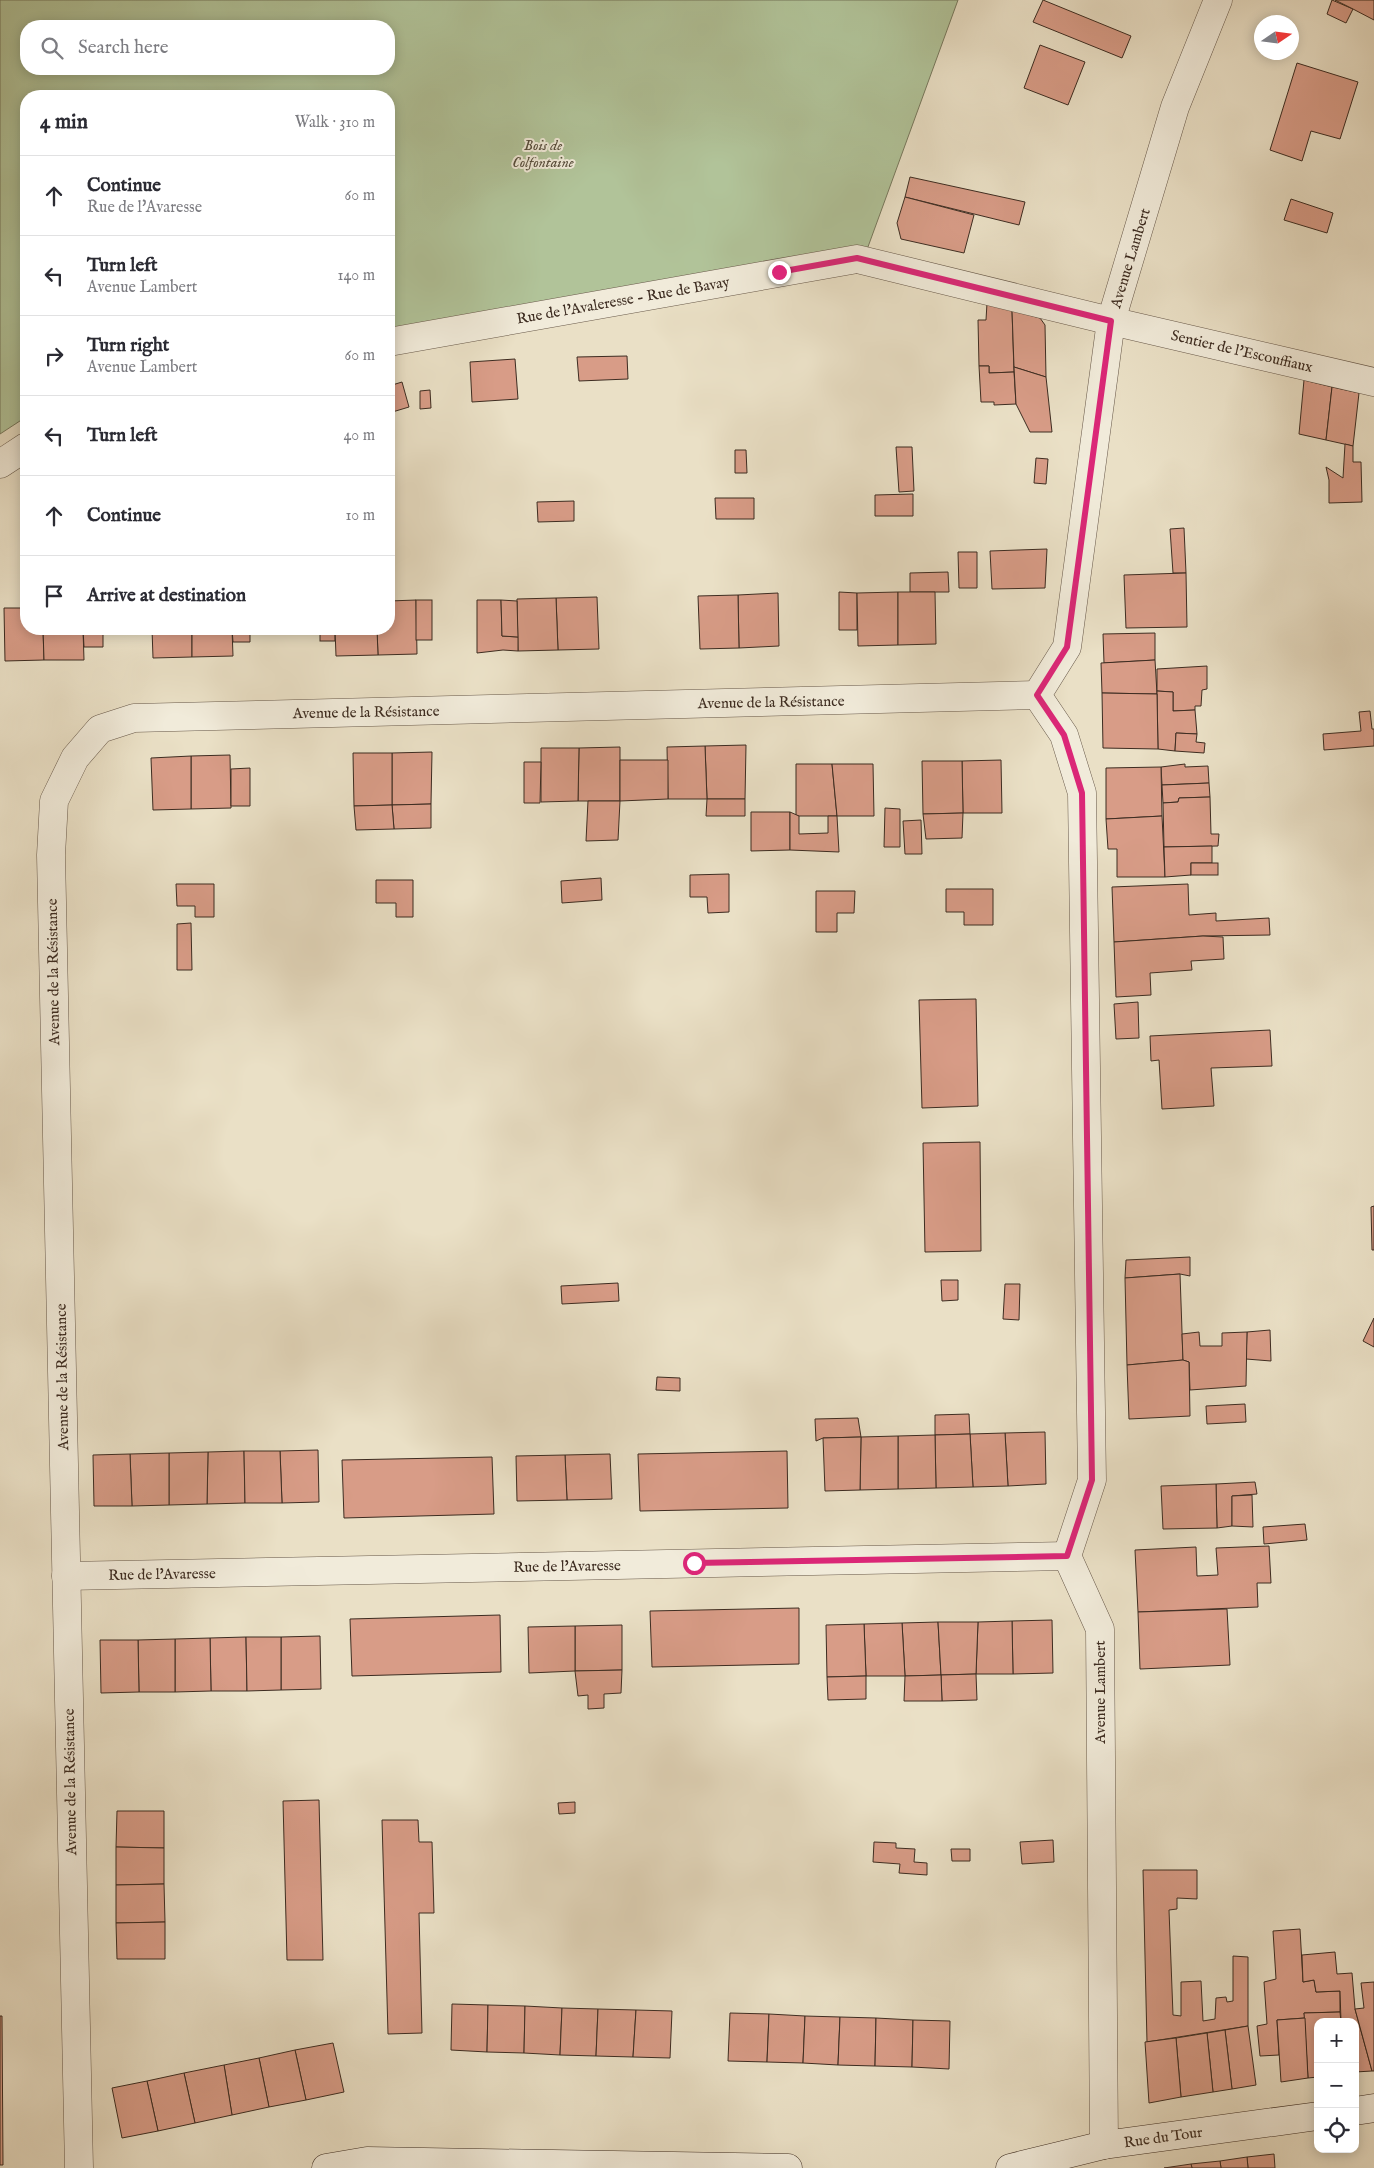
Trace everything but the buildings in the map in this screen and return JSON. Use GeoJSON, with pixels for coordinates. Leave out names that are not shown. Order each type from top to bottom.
{"type":"FeatureCollection","features":[{"type":"Feature","properties":{"kind":"street","name":"Avenue Lambert"},"geometry":{"type":"LineString","coordinates":[[1037,695],[1067,647],[1111,321],[1175,107],[1218,0]]}},
{"type":"Feature","properties":{"kind":"street","name":"Sentier de l'Escouffiaux"},"geometry":{"type":"LineString","coordinates":[[857,258],[1111,321],[1374,382]]}},
{"type":"Feature","properties":{"kind":"street","name":"Rue de l'Avaleresse - Rue de Bavay"},"geometry":{"type":"LineString","coordinates":[[395,341],[857,258]]}},
{"type":"Feature","properties":{"kind":"street"},"geometry":{"type":"LineString","coordinates":[[0,464],[20,451]]}},
{"type":"Feature","properties":{"kind":"street"},"geometry":{"type":"LineString","coordinates":[[1037,695],[1064,735],[1082,793],[1092,1480],[1067,1556]]}},
{"type":"Feature","properties":{"kind":"street","name":"Avenue de la Résistance"},"geometry":{"type":"LineString","coordinates":[[78,2168],[51,854],[54,801],[74,758],[100,729],[134,718],[1037,695]]}},
{"type":"Feature","properties":{"kind":"street","name":"Avenue Lambert"},"geometry":{"type":"LineString","coordinates":[[1067,1556],[1100,1629],[1104,2145]]}},
{"type":"Feature","properties":{"kind":"street","name":"Rue de l'Avaresse"},"geometry":{"type":"LineString","coordinates":[[66,1576],[1067,1556]]}},
{"type":"Feature","properties":{"kind":"street"},"geometry":{"type":"LineString","coordinates":[[1359,2110],[1374,2108]]}},
{"type":"Feature","properties":{"kind":"street","name":"Rue du Tour"},"geometry":{"type":"LineString","coordinates":[[1010,2168],[1104,2145],[1314,2117]]}},
{"type":"Feature","properties":{"kind":"street"},"geometry":{"type":"LineString","coordinates":[[326,2168],[367,2161],[788,2168]]}},
{"type":"Feature","properties":{"kind":"green space","name":"Bois de Colfontaine"},"geometry":{"type":"Polygon","coordinates":[[[0,0],[958,0],[861,266],[395,329],[395,90],[20,90],[20,421],[0,434],[0,0]]]}},
{"type":"Feature","properties":{"kind":"route"},"geometry":{"type":"LineString","coordinates":[[694,1563],[1067,1556],[1092,1480],[1082,793],[1064,735],[1037,695],[1067,647],[1111,321],[857,258],[779,272]]}}]}
